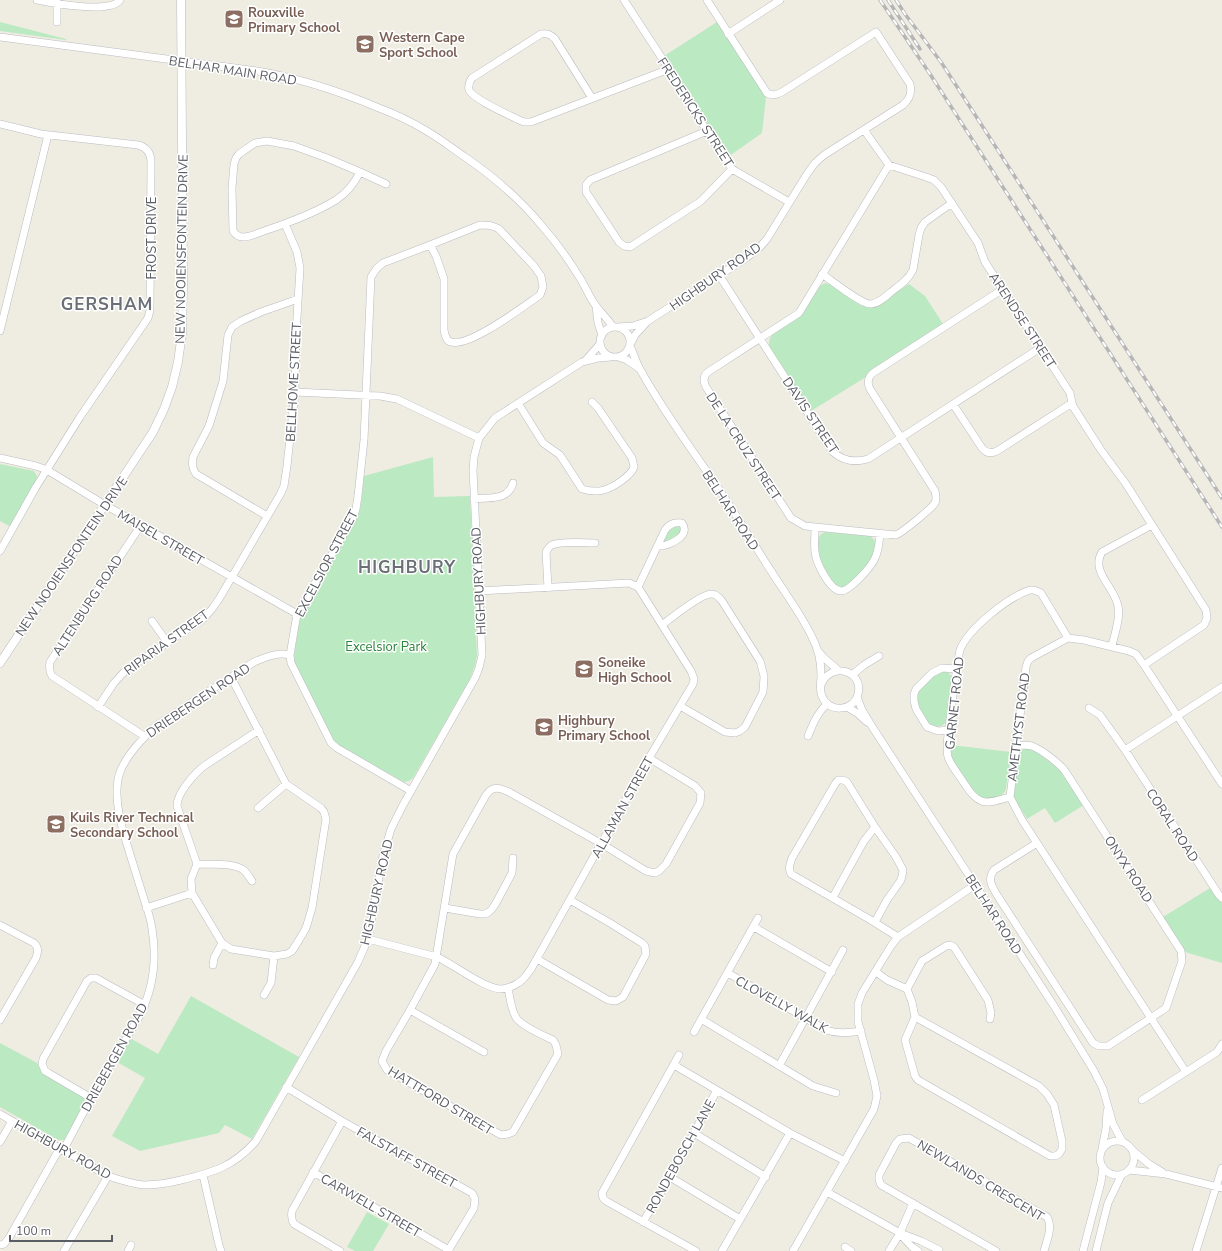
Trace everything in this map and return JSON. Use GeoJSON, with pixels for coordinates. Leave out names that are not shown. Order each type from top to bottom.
{"type":"FeatureCollection","features":[{"type":"Feature","properties":{"kind":"street"},"geometry":{"type":"LineString","coordinates":[[37,0],[80,6],[111,5],[117,4],[120,0]]}},
{"type":"Feature","properties":{"kind":"street","name":"NEW NOOIENSFONTEIN DRIVE"},"geometry":{"type":"LineString","coordinates":[[0,663],[153,432],[172,387],[178,362],[182,333],[181,0]]}},
{"type":"Feature","properties":{"kind":"street","name":"FREDERICKS STREET"},"geometry":{"type":"LineString","coordinates":[[624,0],[732,169],[789,202]]}},
{"type":"Feature","properties":{"kind":"street"},"geometry":{"type":"LineString","coordinates":[[707,0],[728,34],[780,0]]}},
{"type":"Feature","properties":{"kind":"street"},"geometry":{"type":"LineString","coordinates":[[57,2],[57,22]]}},
{"type":"Feature","properties":{"kind":"street","name":"HIGHBURY ROAD"},"geometry":{"type":"LineString","coordinates":[[615,327],[634,326],[648,321],[760,247],[815,163],[824,155],[903,105],[908,100],[911,92],[910,84],[876,32],[777,95],[767,93],[728,34]]}},
{"type":"Feature","properties":{"kind":"street"},"geometry":{"type":"LineString","coordinates":[[592,98],[555,39],[548,34],[541,34],[472,78],[469,84],[469,88],[475,97],[524,122],[531,122],[669,69]]}},
{"type":"Feature","properties":{"kind":"street","name":"BELHAR MAIN ROAD"},"geometry":{"type":"LineString","coordinates":[[0,37],[257,71],[302,80],[358,99],[404,118],[425,130],[491,175],[514,197],[541,225],[560,248],[579,275],[596,306]]}},
{"type":"Feature","properties":{"kind":"street","name":"FROST DRIVE"},"geometry":{"type":"LineString","coordinates":[[0,124],[48,135],[138,145],[147,149],[151,160],[150,310],[148,318],[80,418],[47,470],[0,551]]}},
{"type":"Feature","properties":{"kind":"street"},"geometry":{"type":"LineString","coordinates":[[864,130],[889,165]]}},
{"type":"Feature","properties":{"kind":"street"},"geometry":{"type":"LineString","coordinates":[[707,131],[590,180],[586,185],[586,192],[619,242],[624,246],[630,247],[701,201],[732,169]]}},
{"type":"Feature","properties":{"kind":"street"},"geometry":{"type":"LineString","coordinates":[[0,331],[48,135]]}},
{"type":"Feature","properties":{"kind":"street"},"geometry":{"type":"LineString","coordinates":[[360,172],[354,184],[336,200],[285,224],[242,237],[238,236],[233,231],[232,171],[236,158],[255,143],[267,141],[294,146],[327,158],[360,172],[386,184]]}},
{"type":"Feature","properties":{"kind":"street","name":"ARENDSE STREET"},"geometry":{"type":"LineString","coordinates":[[889,165],[934,180],[941,187],[978,244],[985,262],[1070,393],[1074,408],[1089,432],[1126,484],[1206,610],[1207,618],[1204,625],[1144,665]]}},
{"type":"Feature","properties":{"kind":"street","name":"DE LA CRUZ STREET"},"geometry":{"type":"LineString","coordinates":[[889,165],[799,313],[706,374],[704,384],[791,518],[805,526],[896,535],[904,531],[933,505],[936,501],[935,491],[901,438]]}},
{"type":"Feature","properties":{"kind":"street"},"geometry":{"type":"LineString","coordinates":[[822,274],[863,302],[871,304],[881,300],[907,280],[913,270],[921,228],[925,222],[952,203]]}},
{"type":"Feature","properties":{"kind":"street","name":"BELLHOME STREET"},"geometry":{"type":"LineString","coordinates":[[231,576],[281,493],[286,478],[295,392],[296,334],[300,263],[285,224]]}},
{"type":"Feature","properties":{"kind":"street","name":"EXCELSIOR STREET"},"geometry":{"type":"LineString","coordinates":[[411,791],[337,748],[331,743],[294,671],[290,655],[297,614],[352,520],[356,509],[364,440],[372,277],[377,268],[383,263],[430,245],[480,226],[488,225],[494,226],[498,229],[541,276],[543,281],[542,291],[540,295],[490,329],[471,339],[455,343],[450,342],[445,337],[444,330],[444,279],[436,256],[430,245]]}},
{"type":"Feature","properties":{"kind":"street","name":"DAVIS STREET"},"geometry":{"type":"LineString","coordinates":[[719,275],[833,452],[840,458],[854,462],[868,459],[1040,348]]}},
{"type":"Feature","properties":{"kind":"street"},"geometry":{"type":"LineString","coordinates":[[901,438],[869,387],[868,382],[870,376],[1003,289]]}},
{"type":"Feature","properties":{"kind":"street"},"geometry":{"type":"LineString","coordinates":[[267,516],[196,474],[193,470],[192,461],[209,426],[223,381],[228,335],[232,327],[261,312],[298,299]]}},
{"type":"Feature","properties":{"kind":"street"},"geometry":{"type":"LineString","coordinates":[[596,306],[615,327]]}},
{"type":"Feature","properties":{"kind":"street"},"geometry":{"type":"LineString","coordinates":[[596,306],[598,323],[602,335],[600,344],[604,352],[614,357],[624,355],[627,352],[630,345],[629,335],[622,328],[615,327],[609,329],[602,335]]}},
{"type":"Feature","properties":{"kind":"street","name":"HIGHBURY ROAD"},"geometry":{"type":"LineString","coordinates":[[630,345],[635,335],[648,321]]}},
{"type":"Feature","properties":{"kind":"street","name":"HIGHBURY ROAD"},"geometry":{"type":"LineString","coordinates":[[0,1114],[108,1176],[143,1185],[166,1183],[203,1175],[228,1165],[248,1150],[256,1141],[358,962],[368,939],[383,856],[388,838],[397,817],[479,668],[482,655],[473,470],[474,457],[479,438],[495,418],[585,361],[600,344]]}},
{"type":"Feature","properties":{"kind":"street","name":"BELHAR ROAD"},"geometry":{"type":"LineString","coordinates":[[630,345],[640,369],[687,444],[713,480],[795,607],[819,652],[838,670]]}},
{"type":"Feature","properties":{"kind":"street","name":"HIGHBURY ROAD"},"geometry":{"type":"LineString","coordinates":[[585,361],[614,357]]}},
{"type":"Feature","properties":{"kind":"street","name":"BELHAR ROAD"},"geometry":{"type":"LineString","coordinates":[[614,357],[627,360],[640,369]]}},
{"type":"Feature","properties":{"kind":"street"},"geometry":{"type":"LineString","coordinates":[[295,392],[380,396],[397,400],[479,438]]}},
{"type":"Feature","properties":{"kind":"street"},"geometry":{"type":"LineString","coordinates":[[518,403],[543,443],[560,455],[582,489],[596,491],[604,490],[630,475],[634,467],[632,458],[598,408],[592,402]]}},
{"type":"Feature","properties":{"kind":"street"},"geometry":{"type":"LineString","coordinates":[[953,404],[985,452],[990,453],[997,451],[1072,403]]}},
{"type":"Feature","properties":{"kind":"street","name":"MAISEL STREET"},"geometry":{"type":"LineString","coordinates":[[0,458],[47,470],[105,505],[297,614]]}},
{"type":"Feature","properties":{"kind":"street"},"geometry":{"type":"LineString","coordinates":[[474,499],[503,496],[509,492],[513,483]]}},
{"type":"Feature","properties":{"kind":"street","name":"ALTENBURG ROAD"},"geometry":{"type":"LineString","coordinates":[[141,525],[50,662],[49,666],[52,676],[144,736]]}},
{"type":"Feature","properties":{"kind":"street"},"geometry":{"type":"LineString","coordinates":[[1112,646],[1119,613],[1118,605],[1100,568],[1099,559],[1102,552],[1152,525]]}},
{"type":"Feature","properties":{"kind":"street"},"geometry":{"type":"LineString","coordinates":[[815,527],[814,551],[818,563],[831,586],[841,591],[850,588],[873,563],[878,552],[880,534]]}},
{"type":"Feature","properties":{"kind":"street"},"geometry":{"type":"LineString","coordinates":[[548,588],[546,552],[548,548],[552,545],[559,544],[595,543]]}},
{"type":"Feature","properties":{"kind":"street"},"geometry":{"type":"LineString","coordinates":[[479,591],[629,583],[638,587],[659,544]]}},
{"type":"Feature","properties":{"kind":"street","name":"RIPARIA STREET"},"geometry":{"type":"LineString","coordinates":[[98,707],[114,683],[126,670],[203,619],[215,604],[231,576]]}},
{"type":"Feature","properties":{"kind":"street","name":"ALLAMAN STREET"},"geometry":{"type":"LineString","coordinates":[[508,988],[518,984],[524,978],[537,959],[649,758],[693,684],[694,679],[691,671],[638,587]]}},
{"type":"Feature","properties":{"kind":"street","name":"GARNET ROAD"},"geometry":{"type":"LineString","coordinates":[[1010,797],[993,802],[979,801],[974,798],[949,759],[947,751],[949,730],[956,669],[960,650],[965,639],[996,609],[1030,590],[1041,593],[1068,638]]}},
{"type":"Feature","properties":{"kind":"street"},"geometry":{"type":"LineString","coordinates":[[662,625],[674,615],[706,595],[714,594],[722,601],[763,668],[763,692],[745,727],[735,733],[725,732],[680,706]]}},
{"type":"Feature","properties":{"kind":"street"},"geometry":{"type":"LineString","coordinates":[[152,621],[167,642]]}},
{"type":"Feature","properties":{"kind":"street"},"geometry":{"type":"LineString","coordinates":[[1068,638],[1080,639],[1133,652],[1144,665],[1222,784]]}},
{"type":"Feature","properties":{"kind":"street","name":"AMETHYST ROAD"},"geometry":{"type":"LineString","coordinates":[[1068,638],[1035,655],[1028,661],[1010,797],[1022,820],[1186,1072]]}},
{"type":"Feature","properties":{"kind":"street","name":"BELHAR ROAD"},"geometry":{"type":"LineString","coordinates":[[819,652],[821,665],[821,685]]}},
{"type":"Feature","properties":{"kind":"street","name":"DRIEBERGEN ROAD"},"geometry":{"type":"LineString","coordinates":[[0,1245],[4,1244],[9,1238],[57,1153],[66,1145],[91,1098],[145,1006],[150,992],[153,974],[154,946],[152,927],[121,826],[117,794],[120,772],[144,736],[157,725],[254,662],[283,653],[290,655]]}},
{"type":"Feature","properties":{"kind":"street"},"geometry":{"type":"LineString","coordinates":[[852,675],[864,665],[879,656]]}},
{"type":"Feature","properties":{"kind":"street"},"geometry":{"type":"LineString","coordinates":[[949,730],[938,731],[928,727],[916,709],[914,694],[916,689],[932,673],[942,668],[956,669]]}},
{"type":"Feature","properties":{"kind":"street"},"geometry":{"type":"LineString","coordinates":[[838,670],[846,671],[852,675],[857,682],[857,697],[847,707],[837,708],[827,704],[821,695],[821,685],[826,676],[830,672],[838,670]]}},
{"type":"Feature","properties":{"kind":"street"},"geometry":{"type":"LineString","coordinates":[[231,677],[259,730],[286,784],[321,808],[326,819],[312,908],[308,923],[292,951],[287,954],[274,956],[232,949],[222,943],[192,893],[191,879],[197,864],[177,802],[191,778],[204,766],[259,730]]}},
{"type":"Feature","properties":{"kind":"street"},"geometry":{"type":"LineString","coordinates":[[1125,750],[1222,687]]}},
{"type":"Feature","properties":{"kind":"street","name":"BELHAR ROAD"},"geometry":{"type":"LineString","coordinates":[[857,697],[862,710],[873,728],[1094,1071],[1103,1089],[1113,1124],[1122,1141]]}},
{"type":"Feature","properties":{"kind":"street"},"geometry":{"type":"LineString","coordinates":[[808,736],[815,719],[827,704]]}},
{"type":"Feature","properties":{"kind":"street","name":"BELHAR ROAD"},"geometry":{"type":"LineString","coordinates":[[847,707],[873,728]]}},
{"type":"Feature","properties":{"kind":"street","name":"CORAL ROAD"},"geometry":{"type":"LineString","coordinates":[[1089,708],[1100,715],[1125,750],[1214,889],[1222,898]]}},
{"type":"Feature","properties":{"kind":"street","name":"ONYX ROAD"},"geometry":{"type":"LineString","coordinates":[[1016,745],[1036,748],[1066,771],[1181,951],[1182,961],[1169,1004],[1165,1010],[1108,1046],[1102,1047],[1093,1043],[997,895],[990,880],[990,876],[994,870],[1037,843]]}},
{"type":"Feature","properties":{"kind":"street"},"geometry":{"type":"LineString","coordinates":[[602,844],[650,872],[659,871],[663,869],[700,803],[701,793],[695,786],[649,758]]}},
{"type":"Feature","properties":{"kind":"street"},"geometry":{"type":"LineString","coordinates":[[875,922],[887,900],[901,880],[903,872],[896,857],[847,782],[843,780],[836,782],[792,858],[789,866],[791,874],[833,897],[898,937]]}},
{"type":"Feature","properties":{"kind":"street"},"geometry":{"type":"LineString","coordinates":[[258,808],[286,784]]}},
{"type":"Feature","properties":{"kind":"street","name":"HATTFORD STREET"},"geometry":{"type":"LineString","coordinates":[[508,988],[512,1008],[517,1019],[521,1023],[553,1040],[558,1054],[513,1132],[501,1135],[387,1070],[382,1061],[383,1056],[435,964],[454,854],[489,790],[497,788],[510,792],[602,844]]}},
{"type":"Feature","properties":{"kind":"street"},"geometry":{"type":"LineString","coordinates":[[833,897],[864,841],[875,827]]}},
{"type":"Feature","properties":{"kind":"street"},"geometry":{"type":"LineString","coordinates":[[445,908],[480,914],[485,914],[492,910],[512,873],[513,858]]}},
{"type":"Feature","properties":{"kind":"street"},"geometry":{"type":"LineString","coordinates":[[197,864],[238,868],[246,872],[252,881]]}},
{"type":"Feature","properties":{"kind":"street"},"geometry":{"type":"LineString","coordinates":[[793,1251],[874,1109],[877,1096],[858,1022],[858,1004],[862,994],[898,937],[975,885]]}},
{"type":"Feature","properties":{"kind":"street"},"geometry":{"type":"LineString","coordinates":[[146,908],[192,893]]}},
{"type":"Feature","properties":{"kind":"street"},"geometry":{"type":"LineString","coordinates":[[537,959],[608,1000],[616,1001],[623,997],[646,954],[645,946],[610,923],[570,900]]}},
{"type":"Feature","properties":{"kind":"street"},"geometry":{"type":"LineString","coordinates":[[694,1032],[758,918]]}},
{"type":"Feature","properties":{"kind":"street"},"geometry":{"type":"LineString","coordinates":[[0,925],[34,943],[37,946],[38,952],[0,1020]]}},
{"type":"Feature","properties":{"kind":"street"},"geometry":{"type":"LineString","coordinates":[[754,927],[832,972]]}},
{"type":"Feature","properties":{"kind":"street"},"geometry":{"type":"LineString","coordinates":[[368,939],[437,957],[490,987],[500,989],[508,988]]}},
{"type":"Feature","properties":{"kind":"street"},"geometry":{"type":"LineString","coordinates":[[213,965],[214,958],[222,943]]}},
{"type":"Feature","properties":{"kind":"street"},"geometry":{"type":"LineString","coordinates":[[915,1017],[1039,1086],[1054,1105],[1062,1141],[1062,1149],[1059,1154],[1050,1156],[918,1080],[915,1076],[905,1040],[915,1017],[907,988],[922,960],[946,946],[954,947],[988,1000],[991,1013],[990,1019]]}},
{"type":"Feature","properties":{"kind":"street"},"geometry":{"type":"LineString","coordinates":[[779,1066],[843,950]]}},
{"type":"Feature","properties":{"kind":"street"},"geometry":{"type":"LineString","coordinates":[[264,995],[271,983],[274,956]]}},
{"type":"Feature","properties":{"kind":"street"},"geometry":{"type":"LineString","coordinates":[[876,972],[887,980],[907,988]]}},
{"type":"Feature","properties":{"kind":"street","name":"CLOVELLY WALK"},"geometry":{"type":"LineString","coordinates":[[728,973],[826,1030],[845,1033],[861,1030]]}},
{"type":"Feature","properties":{"kind":"street"},"geometry":{"type":"LineString","coordinates":[[91,1098],[45,1071],[42,1064],[43,1058],[87,981],[91,978],[96,978],[145,1006]]}},
{"type":"Feature","properties":{"kind":"street"},"geometry":{"type":"LineString","coordinates":[[410,1010],[484,1052]]}},
{"type":"Feature","properties":{"kind":"street"},"geometry":{"type":"LineString","coordinates":[[701,1019],[813,1086],[836,1093]]}},
{"type":"Feature","properties":{"kind":"street"},"geometry":{"type":"LineString","coordinates":[[1142,1100],[1217,1052],[1222,1045]]}},
{"type":"Feature","properties":{"kind":"street"},"geometry":{"type":"LineString","coordinates":[[679,1055],[602,1193],[606,1201],[696,1251]]}},
{"type":"Feature","properties":{"kind":"street"},"geometry":{"type":"LineString","coordinates":[[674,1065],[790,1133],[845,1161]]}},
{"type":"Feature","properties":{"kind":"street","name":"FALSTAFF STREET"},"geometry":{"type":"LineString","coordinates":[[286,1088],[342,1121],[472,1193],[475,1203],[474,1208],[449,1250]]}},
{"type":"Feature","properties":{"kind":"street","name":"RONDEBOSCH LANE"},"geometry":{"type":"LineString","coordinates":[[643,1222],[694,1134],[716,1090]]}},
{"type":"Feature","properties":{"kind":"street","name":"BELHAR ROAD"},"geometry":{"type":"LineString","coordinates":[[1102,1149],[1108,1105]]}},
{"type":"Feature","properties":{"kind":"street"},"geometry":{"type":"LineString","coordinates":[[0,1142],[12,1121]]}},
{"type":"Feature","properties":{"kind":"street"},"geometry":{"type":"LineString","coordinates":[[340,1251],[294,1224],[291,1218],[292,1211],[342,1121]]}},
{"type":"Feature","properties":{"kind":"street"},"geometry":{"type":"LineString","coordinates":[[722,1251],[790,1133]]}},
{"type":"Feature","properties":{"kind":"street"},"geometry":{"type":"LineString","coordinates":[[694,1134],[766,1177]]}},
{"type":"Feature","properties":{"kind":"street","name":"NEWLANDS CRESCENT"},"geometry":{"type":"LineString","coordinates":[[996,1251],[881,1185],[879,1175],[896,1143],[900,1139],[904,1137],[910,1138],[1047,1217],[1050,1223],[1050,1228],[1044,1251]]}},
{"type":"Feature","properties":{"kind":"street"},"geometry":{"type":"LineString","coordinates":[[1132,1149],[1134,1160],[1129,1170],[1122,1174],[1114,1175],[1103,1167],[1100,1160],[1102,1149],[1109,1143],[1122,1141],[1128,1144],[1149,1164],[1166,1174]]}},
{"type":"Feature","properties":{"kind":"street"},"geometry":{"type":"LineString","coordinates":[[1083,1251],[1101,1182],[1103,1167]]}},
{"type":"Feature","properties":{"kind":"street"},"geometry":{"type":"LineString","coordinates":[[1196,1251],[1219,1187],[1222,1168]]}},
{"type":"Feature","properties":{"kind":"street"},"geometry":{"type":"LineString","coordinates":[[1129,1170],[1166,1174],[1219,1187]]}},
{"type":"Feature","properties":{"kind":"street","name":"CARWELL STREET"},"geometry":{"type":"LineString","coordinates":[[313,1172],[449,1250]]}},
{"type":"Feature","properties":{"kind":"street"},"geometry":{"type":"LineString","coordinates":[[1096,1251],[1108,1203],[1122,1174]]}},
{"type":"Feature","properties":{"kind":"street"},"geometry":{"type":"LineString","coordinates":[[203,1175],[219,1245],[222,1251]]}},
{"type":"Feature","properties":{"kind":"street"},"geometry":{"type":"LineString","coordinates":[[64,1251],[108,1176]]}},
{"type":"Feature","properties":{"kind":"street"},"geometry":{"type":"LineString","coordinates":[[670,1177],[740,1219]]}},
{"type":"Feature","properties":{"kind":"street"},"geometry":{"type":"LineString","coordinates":[[827,1192],[900,1233],[939,1250]]}},
{"type":"Feature","properties":{"kind":"street"},"geometry":{"type":"LineString","coordinates":[[889,1251],[900,1233],[913,1203]]}},
{"type":"Feature","properties":{"kind":"street"},"geometry":{"type":"LineString","coordinates":[[900,1233],[912,1247],[918,1251]]}},
{"type":"Feature","properties":{"kind":"green space"},"geometry":{"type":"Polygon","coordinates":[[[0,22],[66,39],[66,40],[0,31],[0,22]]]}},
{"type":"Feature","properties":{"kind":"green space"},"geometry":{"type":"Polygon","coordinates":[[[717,22],[766,97],[762,133],[728,157],[664,56],[717,22]]]}},
{"type":"Feature","properties":{"kind":"green space"},"geometry":{"type":"Polygon","coordinates":[[[825,283],[833,285],[860,305],[869,307],[877,304],[909,284],[925,296],[943,324],[869,372],[866,377],[811,411],[770,348],[769,343],[773,334],[801,316],[820,286],[825,283]]]}},
{"type":"Feature","properties":{"kind":"green space","name":"Excelsior Park"},"geometry":{"type":"Polygon","coordinates":[[[433,457],[434,497],[470,496],[477,655],[470,679],[413,778],[404,782],[334,742],[295,666],[294,656],[300,618],[359,513],[364,476],[433,457]]]}},
{"type":"Feature","properties":{"kind":"green space"},"geometry":{"type":"Polygon","coordinates":[[[0,464],[34,471],[37,476],[36,482],[11,527],[0,521],[0,464]]]}},
{"type":"Feature","properties":{"kind":"green space"},"geometry":{"type":"Polygon","coordinates":[[[678,525],[681,528],[681,532],[666,542],[663,542],[667,531],[678,525]]]}},
{"type":"Feature","properties":{"kind":"green space"},"geometry":{"type":"Polygon","coordinates":[[[825,532],[870,536],[875,541],[873,555],[868,563],[856,578],[845,587],[834,584],[826,573],[819,557],[818,541],[820,536],[825,532]]]}},
{"type":"Feature","properties":{"kind":"green space"},"geometry":{"type":"Polygon","coordinates":[[[947,671],[952,677],[948,720],[942,725],[936,726],[930,724],[921,712],[918,705],[918,691],[937,672],[947,671]]]}},
{"type":"Feature","properties":{"kind":"green space"},"geometry":{"type":"Polygon","coordinates":[[[951,745],[1011,752],[1005,792],[997,797],[985,800],[975,795],[951,757],[951,745]]]}},
{"type":"Feature","properties":{"kind":"green space"},"geometry":{"type":"Polygon","coordinates":[[[1027,748],[1033,749],[1060,770],[1084,805],[1055,823],[1045,808],[1027,819],[1013,796],[1018,753],[1027,748]]]}},
{"type":"Feature","properties":{"kind":"green space"},"geometry":{"type":"Polygon","coordinates":[[[1210,888],[1215,896],[1222,902],[1222,963],[1185,952],[1163,917],[1210,888]]]}},
{"type":"Feature","properties":{"kind":"green space"},"geometry":{"type":"Polygon","coordinates":[[[191,996],[299,1057],[252,1139],[225,1125],[219,1133],[140,1151],[112,1136],[145,1078],[117,1062],[130,1038],[158,1054],[191,996]]]}},
{"type":"Feature","properties":{"kind":"green space"},"geometry":{"type":"Polygon","coordinates":[[[0,1043],[39,1064],[42,1071],[83,1096],[85,1104],[64,1140],[58,1140],[0,1107],[0,1043]]]}},
{"type":"Feature","properties":{"kind":"green space"},"geometry":{"type":"Polygon","coordinates":[[[367,1212],[389,1224],[373,1251],[355,1251],[347,1247],[367,1212]]]}},
{"type":"Feature","properties":{"kind":"railway"},"geometry":{"type":"LineString","coordinates":[[880,0],[930,74],[1222,527]]}},
{"type":"Feature","properties":{"kind":"railway"},"geometry":{"type":"LineString","coordinates":[[888,0],[920,49]]}},
{"type":"Feature","properties":{"kind":"railway"},"geometry":{"type":"LineString","coordinates":[[896,0],[941,62],[1222,498]]}},
{"type":"Feature","properties":{"kind":"place","name":"Rouxville Primary School"},"geometry":{"type":"Point","coordinates":[234,19]}},
{"type":"Feature","properties":{"kind":"place","name":"Western Cape Sport School"},"geometry":{"type":"Point","coordinates":[365,44]}},
{"type":"Feature","properties":{"kind":"place","name":"Soneike High School"},"geometry":{"type":"Point","coordinates":[584,669]}},
{"type":"Feature","properties":{"kind":"place","name":"Highbury Primary School"},"geometry":{"type":"Point","coordinates":[544,727]}},
{"type":"Feature","properties":{"kind":"place","name":"Kuils River Technical Secondary School"},"geometry":{"type":"Point","coordinates":[56,824]}},
{"type":"Feature","properties":{"kind":"district","name":"GERSHAM"},"geometry":{"type":"Point","coordinates":[107,304]}},
{"type":"Feature","properties":{"kind":"district","name":"HIGHBURY"},"geometry":{"type":"Point","coordinates":[407,567]}}]}
